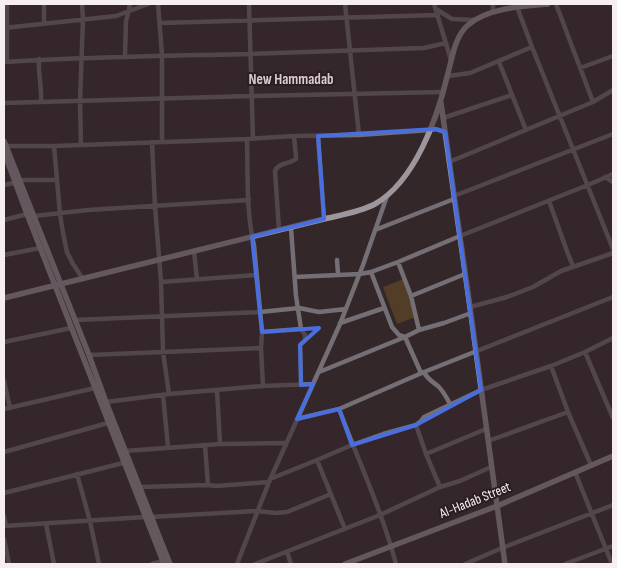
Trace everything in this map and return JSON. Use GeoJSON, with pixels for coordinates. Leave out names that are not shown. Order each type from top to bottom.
{"type":"FeatureCollection","features":[{"type":"Feature","properties":{"kind":"street"},"geometry":{"type":"LineString","coordinates":[[7,4],[5,62],[125,56],[424,48],[446,43]]}},
{"type":"Feature","properties":{"kind":"street"},"geometry":{"type":"LineString","coordinates":[[44,4],[44,24]]}},
{"type":"Feature","properties":{"kind":"street"},"geometry":{"type":"LineString","coordinates":[[82,4],[80,101],[82,145]]}},
{"type":"Feature","properties":{"kind":"street"},"geometry":{"type":"LineString","coordinates":[[125,56],[126,21],[130,4]]}},
{"type":"Feature","properties":{"kind":"street"},"geometry":{"type":"LineString","coordinates":[[5,28],[116,16],[148,4]]}},
{"type":"Feature","properties":{"kind":"street"},"geometry":{"type":"LineString","coordinates":[[158,4],[162,55],[162,142]]}},
{"type":"Feature","properties":{"kind":"street"},"geometry":{"type":"LineString","coordinates":[[249,4],[253,139]]}},
{"type":"Feature","properties":{"kind":"street"},"geometry":{"type":"LineString","coordinates":[[345,4],[359,135]]}},
{"type":"Feature","properties":{"kind":"street"},"geometry":{"type":"LineString","coordinates":[[493,4],[493,12]]}},
{"type":"Feature","properties":{"kind":"street"},"geometry":{"type":"LineString","coordinates":[[4,298],[291,228],[376,204],[387,196],[402,180],[420,152],[441,101],[451,60],[463,30],[474,20],[493,12],[548,4]]}},
{"type":"Feature","properties":{"kind":"street"},"geometry":{"type":"LineString","coordinates":[[556,4],[593,102]]}},
{"type":"Feature","properties":{"kind":"street"},"geometry":{"type":"LineString","coordinates":[[435,6],[447,17],[456,20],[474,20]]}},
{"type":"Feature","properties":{"kind":"street"},"geometry":{"type":"LineString","coordinates":[[435,6],[451,60]]}},
{"type":"Feature","properties":{"kind":"street"},"geometry":{"type":"LineString","coordinates":[[319,372],[419,330],[444,323],[471,310],[533,287],[558,272],[613,251],[517,7]]}},
{"type":"Feature","properties":{"kind":"street"},"geometry":{"type":"LineString","coordinates":[[160,22],[438,15]]}},
{"type":"Feature","properties":{"kind":"street"},"geometry":{"type":"LineString","coordinates":[[448,76],[470,73],[532,48]]}},
{"type":"Feature","properties":{"kind":"street"},"geometry":{"type":"LineString","coordinates":[[580,68],[613,56]]}},
{"type":"Feature","properties":{"kind":"street"},"geometry":{"type":"LineString","coordinates":[[39,59],[38,67],[42,102]]}},
{"type":"Feature","properties":{"kind":"street"},"geometry":{"type":"LineString","coordinates":[[499,62],[526,130]]}},
{"type":"Feature","properties":{"kind":"street"},"geometry":{"type":"LineString","coordinates":[[449,162],[593,102],[613,90]]}},
{"type":"Feature","properties":{"kind":"street"},"geometry":{"type":"LineString","coordinates":[[4,103],[444,92]]}},
{"type":"Feature","properties":{"kind":"street"},"geometry":{"type":"LineString","coordinates":[[443,118],[512,95]]}},
{"type":"Feature","properties":{"kind":"street"},"geometry":{"type":"LineString","coordinates":[[441,101],[505,564]]}},
{"type":"Feature","properties":{"kind":"street"},"geometry":{"type":"LineString","coordinates":[[152,564],[163,563],[140,487],[75,320],[40,248],[4,146],[54,146],[359,135],[436,129],[445,132]]}},
{"type":"Feature","properties":{"kind":"street"},"geometry":{"type":"LineString","coordinates":[[375,230],[613,134]]}},
{"type":"Feature","properties":{"kind":"street"},"geometry":{"type":"LineString","coordinates":[[279,230],[275,171],[279,166],[296,159],[294,136]]}},
{"type":"Feature","properties":{"kind":"street"},"geometry":{"type":"LineString","coordinates":[[318,136],[324,219]]}},
{"type":"Feature","properties":{"kind":"street"},"geometry":{"type":"LineString","coordinates":[[247,139],[249,200],[262,332],[263,386]]}},
{"type":"Feature","properties":{"kind":"street"},"geometry":{"type":"LineString","coordinates":[[152,142],[161,282],[163,352],[169,394]]}},
{"type":"Feature","properties":{"kind":"street"},"geometry":{"type":"LineString","coordinates":[[54,146],[60,214],[67,252],[83,279]]}},
{"type":"Feature","properties":{"kind":"street"},"geometry":{"type":"LineString","coordinates":[[295,276],[371,272],[613,174]]}},
{"type":"Feature","properties":{"kind":"street"},"geometry":{"type":"LineString","coordinates":[[605,177],[613,182]]}},
{"type":"Feature","properties":{"kind":"street"},"geometry":{"type":"LineString","coordinates":[[4,185],[17,181],[56,180]]}},
{"type":"Feature","properties":{"kind":"street"},"geometry":{"type":"LineString","coordinates":[[17,181],[34,216],[71,328],[108,423],[170,564]]}},
{"type":"Feature","properties":{"kind":"street"},"geometry":{"type":"LineString","coordinates":[[237,564],[269,480],[340,324],[360,274],[387,196]]}},
{"type":"Feature","properties":{"kind":"street"},"geometry":{"type":"LineString","coordinates":[[34,216],[88,210],[249,200]]}},
{"type":"Feature","properties":{"kind":"street"},"geometry":{"type":"LineString","coordinates":[[549,201],[573,266]]}},
{"type":"Feature","properties":{"kind":"street"},"geometry":{"type":"LineString","coordinates":[[4,220],[27,214]]}},
{"type":"Feature","properties":{"kind":"street"},"geometry":{"type":"LineString","coordinates":[[291,228],[296,296],[302,329],[305,335],[305,340],[300,345],[301,385]]}},
{"type":"Feature","properties":{"kind":"street"},"geometry":{"type":"LineString","coordinates":[[4,255],[40,248]]}},
{"type":"Feature","properties":{"kind":"street"},"geometry":{"type":"LineString","coordinates":[[194,251],[197,279]]}},
{"type":"Feature","properties":{"kind":"street"},"geometry":{"type":"LineString","coordinates":[[336,260],[338,274]]}},
{"type":"Feature","properties":{"kind":"street"},"geometry":{"type":"LineString","coordinates":[[398,262],[411,296],[419,330]]}},
{"type":"Feature","properties":{"kind":"street"},"geometry":{"type":"LineString","coordinates":[[371,272],[392,327],[399,336],[405,337]]}},
{"type":"Feature","properties":{"kind":"street"},"geometry":{"type":"LineString","coordinates":[[411,296],[465,274]]}},
{"type":"Feature","properties":{"kind":"street"},"geometry":{"type":"LineString","coordinates":[[161,282],[256,275]]}},
{"type":"Feature","properties":{"kind":"street"},"geometry":{"type":"LineString","coordinates":[[297,419],[339,409],[422,372],[613,297]]}},
{"type":"Feature","properties":{"kind":"street"},"geometry":{"type":"LineString","coordinates":[[75,320],[260,312],[298,308],[318,312],[346,309]]}},
{"type":"Feature","properties":{"kind":"street"},"geometry":{"type":"LineString","coordinates":[[340,324],[384,308]]}},
{"type":"Feature","properties":{"kind":"street"},"geometry":{"type":"LineString","coordinates":[[4,342],[71,328]]}},
{"type":"Feature","properties":{"kind":"street"},"geometry":{"type":"LineString","coordinates":[[262,332],[302,329]]}},
{"type":"Feature","properties":{"kind":"street"},"geometry":{"type":"LineString","coordinates":[[405,337],[422,372],[439,387],[450,404]]}},
{"type":"Feature","properties":{"kind":"street"},"geometry":{"type":"LineString","coordinates":[[140,487],[208,484],[216,486],[269,480],[352,445],[416,425],[424,417],[481,390],[551,366],[613,338]]}},
{"type":"Feature","properties":{"kind":"street"},"geometry":{"type":"LineString","coordinates":[[89,355],[261,348]]}},
{"type":"Feature","properties":{"kind":"street"},"geometry":{"type":"LineString","coordinates":[[585,352],[613,418]]}},
{"type":"Feature","properties":{"kind":"street"},"geometry":{"type":"LineString","coordinates":[[551,366],[590,465]]}},
{"type":"Feature","properties":{"kind":"street"},"geometry":{"type":"LineString","coordinates":[[4,381],[10,408]]}},
{"type":"Feature","properties":{"kind":"street"},"geometry":{"type":"LineString","coordinates":[[106,402],[163,394],[313,384]]}},
{"type":"Feature","properties":{"kind":"street"},"geometry":{"type":"LineString","coordinates":[[4,409],[95,388]]}},
{"type":"Feature","properties":{"kind":"street"},"geometry":{"type":"LineString","coordinates":[[217,390],[220,444]]}},
{"type":"Feature","properties":{"kind":"street"},"geometry":{"type":"LineString","coordinates":[[163,394],[168,447]]}},
{"type":"Feature","properties":{"kind":"street"},"geometry":{"type":"LineString","coordinates":[[339,409],[380,515],[396,564]]}},
{"type":"Feature","properties":{"kind":"street"},"geometry":{"type":"LineString","coordinates":[[488,441],[568,412]]}},
{"type":"Feature","properties":{"kind":"street"},"geometry":{"type":"LineString","coordinates":[[4,452],[108,423]]}},
{"type":"Feature","properties":{"kind":"street"},"geometry":{"type":"LineString","coordinates":[[416,425],[440,487]]}},
{"type":"Feature","properties":{"kind":"street"},"geometry":{"type":"LineString","coordinates":[[426,454],[486,429]]}},
{"type":"Feature","properties":{"kind":"street"},"geometry":{"type":"LineString","coordinates":[[125,451],[220,444],[285,443]]}},
{"type":"Feature","properties":{"kind":"street"},"geometry":{"type":"LineString","coordinates":[[205,445],[208,484]]}},
{"type":"Feature","properties":{"kind":"street","name":"Al-Hadab Street"},"geometry":{"type":"LineString","coordinates":[[345,564],[497,506],[613,456]]}},
{"type":"Feature","properties":{"kind":"street"},"geometry":{"type":"LineString","coordinates":[[317,460],[345,529]]}},
{"type":"Feature","properties":{"kind":"street"},"geometry":{"type":"LineString","coordinates":[[4,493],[124,463]]}},
{"type":"Feature","properties":{"kind":"street"},"geometry":{"type":"LineString","coordinates":[[255,564],[380,515],[440,487],[460,481],[491,467]]}},
{"type":"Feature","properties":{"kind":"street"},"geometry":{"type":"LineString","coordinates":[[575,472],[612,564]]}},
{"type":"Feature","properties":{"kind":"street"},"geometry":{"type":"LineString","coordinates":[[77,474],[99,564]]}},
{"type":"Feature","properties":{"kind":"street"},"geometry":{"type":"LineString","coordinates":[[4,516],[5,526],[257,511],[276,513],[287,512],[331,494]]}},
{"type":"Feature","properties":{"kind":"street"},"geometry":{"type":"LineString","coordinates":[[465,564],[613,505]]}},
{"type":"Feature","properties":{"kind":"street"},"geometry":{"type":"LineString","coordinates":[[46,524],[54,564]]}},
{"type":"Feature","properties":{"kind":"street"},"geometry":{"type":"LineString","coordinates":[[4,540],[9,564]]}},
{"type":"Feature","properties":{"kind":"street"},"geometry":{"type":"LineString","coordinates":[[565,564],[613,546]]}},
{"type":"Feature","properties":{"kind":"street"},"geometry":{"type":"LineString","coordinates":[[286,552],[291,564]]}},
{"type":"Feature","properties":{"kind":"highlighted area"},"geometry":{"type":"Polygon","coordinates":[[[436,129],[445,132],[481,390],[416,425],[352,445],[339,409],[297,419],[313,384],[301,385],[300,345],[319,328],[262,332],[252,237],[324,219],[318,136],[436,129]]]}},
{"type":"Feature","properties":{"kind":"shaded area"},"geometry":{"type":"Polygon","coordinates":[[[404,279],[418,316],[397,324],[383,287],[404,279]]]}},
{"type":"Feature","properties":{"kind":"district","name":"New Hammadab"},"geometry":{"type":"Point","coordinates":[291,79]}}]}
